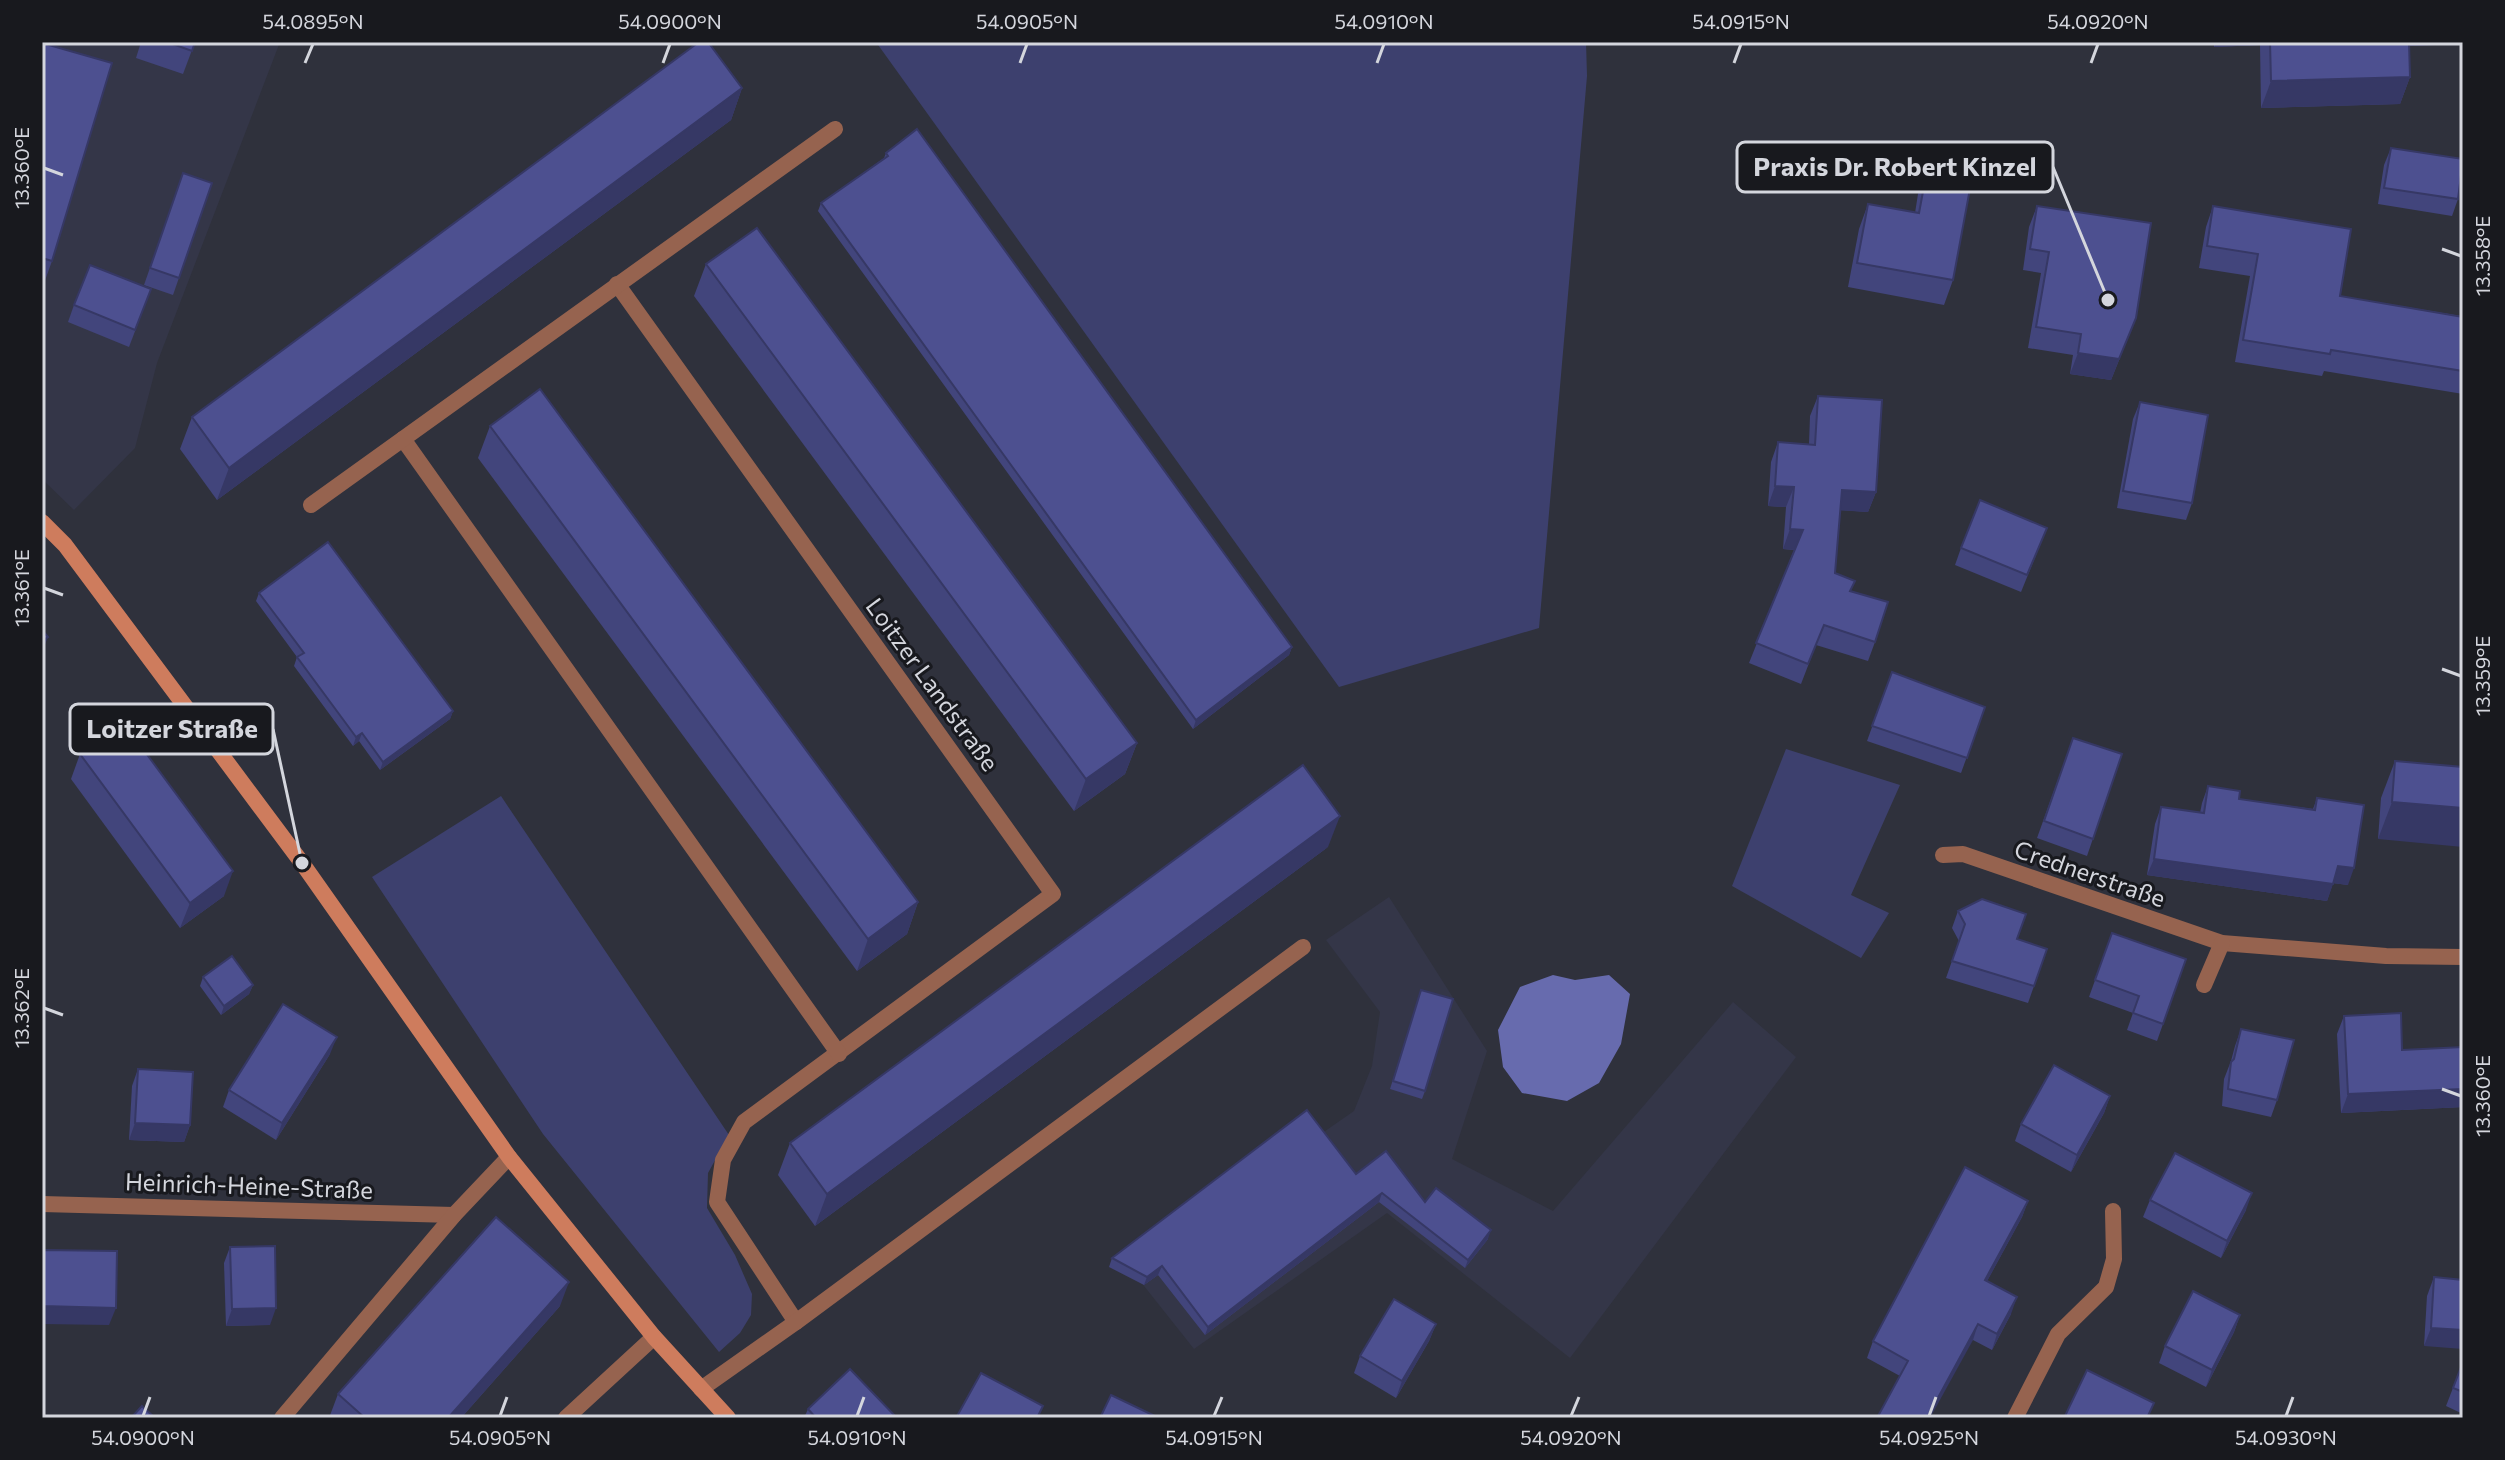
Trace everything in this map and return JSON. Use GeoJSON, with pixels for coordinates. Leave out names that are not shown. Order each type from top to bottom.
{"type":"FeatureCollection","features":[{"type":"Feature","properties":{"kind":"main road"},"geometry":{"type":"LineString","coordinates":[[42,522],[74,558],[302,863],[509,1157],[654,1337],[728,1418]]}},
{"type":"Feature","properties":{"kind":"street"},"geometry":{"type":"LineString","coordinates":[[311,505],[835,129]]}},
{"type":"Feature","properties":{"kind":"street","name":"Loitzer Landstraße"},"geometry":{"type":"LineString","coordinates":[[617,284],[1053,894],[744,1122],[723,1160],[717,1202],[796,1322]]}},
{"type":"Feature","properties":{"kind":"street"},"geometry":{"type":"LineString","coordinates":[[403,439],[839,1054]]}},
{"type":"Feature","properties":{"kind":"street","name":"Crednerstraße"},"geometry":{"type":"LineString","coordinates":[[1943,855],[1963,854],[2222,943],[2386,956],[2463,957]]}},
{"type":"Feature","properties":{"kind":"street"},"geometry":{"type":"LineString","coordinates":[[2204,985],[2222,943]]}},
{"type":"Feature","properties":{"kind":"street"},"geometry":{"type":"LineString","coordinates":[[701,1389],[1303,947]]}},
{"type":"Feature","properties":{"kind":"street"},"geometry":{"type":"LineString","coordinates":[[282,1418],[454,1215],[509,1157]]}},
{"type":"Feature","properties":{"kind":"street","name":"Heinrich-Heine-Straße"},"geometry":{"type":"LineString","coordinates":[[42,1204],[454,1215]]}},
{"type":"Feature","properties":{"kind":"street"},"geometry":{"type":"LineString","coordinates":[[2015,1418],[2058,1334],[2106,1287],[2114,1259],[2113,1211]]}},
{"type":"Feature","properties":{"kind":"street"},"geometry":{"type":"LineString","coordinates":[[566,1418],[654,1337]]}},
{"type":"Feature","properties":{"kind":"shaded area"},"geometry":{"type":"Polygon","coordinates":[[[42,42],[280,42],[157,363],[135,448],[74,510],[42,479],[42,42]]]}},
{"type":"Feature","properties":{"kind":"shaded area"},"geometry":{"type":"Polygon","coordinates":[[[876,42],[1586,42],[1587,76],[1539,628],[1339,687],[876,42]]]}},
{"type":"Feature","properties":{"kind":"shaded area"},"geometry":{"type":"Polygon","coordinates":[[[1786,749],[1900,785],[1851,895],[1889,913],[1861,958],[1732,886],[1786,749]]]}},
{"type":"Feature","properties":{"kind":"shaded area"},"geometry":{"type":"Polygon","coordinates":[[[501,796],[729,1135],[708,1173],[707,1208],[735,1255],[752,1294],[751,1315],[740,1333],[719,1352],[543,1134],[372,877],[501,796]]]}},
{"type":"Feature","properties":{"kind":"shaded area"},"geometry":{"type":"Polygon","coordinates":[[[1389,897],[1487,1051],[1452,1159],[1553,1211],[1733,1002],[1796,1057],[1570,1358],[1387,1213],[1194,1349],[1129,1267],[1354,1111],[1372,1066],[1380,1012],[1326,940],[1389,897]]]}},
{"type":"Feature","properties":{"kind":"shaded area"},"geometry":{"type":"Polygon","coordinates":[[[1553,975],[1575,980],[1609,975],[1630,994],[1621,1044],[1599,1083],[1567,1101],[1522,1093],[1503,1067],[1498,1030],[1520,987],[1553,975]]]}},
{"type":"Feature","properties":{"kind":"building"},"geometry":{"type":"Polygon","coordinates":[[[167,42],[195,42],[192,51],[167,42]]]}},
{"type":"Feature","properties":{"kind":"building"},"geometry":{"type":"Polygon","coordinates":[[[699,42],[708,42],[742,88],[229,468],[192,417],[699,42]]]}},
{"type":"Feature","properties":{"kind":"building"},"geometry":{"type":"Polygon","coordinates":[[[2270,42],[2409,42],[2410,77],[2271,81],[2270,42]]]}},
{"type":"Feature","properties":{"kind":"building"},"geometry":{"type":"Polygon","coordinates":[[[42,43],[112,63],[52,261],[42,258],[42,43]]]}},
{"type":"Feature","properties":{"kind":"building"},"geometry":{"type":"Polygon","coordinates":[[[917,129],[1292,647],[1196,720],[821,203],[888,156],[886,153],[917,129]]]}},
{"type":"Feature","properties":{"kind":"building"},"geometry":{"type":"Polygon","coordinates":[[[2391,148],[2463,159],[2458,199],[2384,188],[2391,148]]]}},
{"type":"Feature","properties":{"kind":"building"},"geometry":{"type":"Polygon","coordinates":[[[1927,170],[1972,178],[1953,280],[1857,263],[1868,204],[1919,213],[1927,170]]]}},
{"type":"Feature","properties":{"kind":"building"},"geometry":{"type":"Polygon","coordinates":[[[183,173],[212,183],[179,278],[150,268],[183,173]]]}},
{"type":"Feature","properties":{"kind":"building"},"geometry":{"type":"Polygon","coordinates":[[[2037,206],[2151,223],[2136,318],[2119,359],[2078,353],[2081,334],[2036,327],[2049,252],[2030,249],[2037,206]]]}},
{"type":"Feature","properties":{"kind":"building"},"geometry":{"type":"Polygon","coordinates":[[[2213,206],[2351,229],[2340,296],[2463,317],[2463,371],[2243,340],[2258,254],[2207,246],[2213,206]]]}},
{"type":"Feature","properties":{"kind":"building"},"geometry":{"type":"Polygon","coordinates":[[[757,228],[1137,743],[1086,779],[706,264],[757,228]]]}},
{"type":"Feature","properties":{"kind":"building"},"geometry":{"type":"Polygon","coordinates":[[[90,265],[151,289],[135,330],[74,305],[90,265]]]}},
{"type":"Feature","properties":{"kind":"building"},"geometry":{"type":"Polygon","coordinates":[[[540,389],[918,902],[868,939],[490,426],[540,389]]]}},
{"type":"Feature","properties":{"kind":"building"},"geometry":{"type":"Polygon","coordinates":[[[1818,396],[1882,400],[1876,492],[1842,490],[1835,573],[1855,581],[1850,591],[1888,602],[1875,642],[1824,625],[1808,664],[1756,643],[1803,530],[1790,529],[1794,487],[1775,486],[1778,442],[1815,445],[1818,396]]]}},
{"type":"Feature","properties":{"kind":"building"},"geometry":{"type":"Polygon","coordinates":[[[2140,402],[2208,415],[2192,503],[2123,491],[2140,402]]]}},
{"type":"Feature","properties":{"kind":"building"},"geometry":{"type":"Polygon","coordinates":[[[1980,500],[2047,528],[2027,575],[1961,548],[1980,500]]]}},
{"type":"Feature","properties":{"kind":"building"},"geometry":{"type":"Polygon","coordinates":[[[328,542],[453,711],[383,762],[362,733],[356,737],[297,657],[304,653],[259,593],[328,542]]]}},
{"type":"Feature","properties":{"kind":"building"},"geometry":{"type":"Polygon","coordinates":[[[1892,672],[1985,707],[1967,758],[1872,726],[1892,672]]]}},
{"type":"Feature","properties":{"kind":"building"},"geometry":{"type":"Polygon","coordinates":[[[123,722],[233,871],[190,903],[80,754],[123,722]]]}},
{"type":"Feature","properties":{"kind":"building"},"geometry":{"type":"Polygon","coordinates":[[[2073,738],[2122,754],[2093,839],[2044,821],[2073,738]]]}},
{"type":"Feature","properties":{"kind":"building"},"geometry":{"type":"Polygon","coordinates":[[[2395,761],[2463,767],[2463,808],[2392,802],[2395,761]]]}},
{"type":"Feature","properties":{"kind":"building"},"geometry":{"type":"Polygon","coordinates":[[[1303,765],[1340,816],[827,1194],[790,1143],[1303,765]]]}},
{"type":"Feature","properties":{"kind":"building"},"geometry":{"type":"Polygon","coordinates":[[[2208,786],[2240,791],[2239,799],[2315,810],[2317,798],[2364,805],[2354,868],[2338,866],[2333,884],[2154,859],[2161,807],[2204,813],[2208,786]]]}},
{"type":"Feature","properties":{"kind":"building"},"geometry":{"type":"Polygon","coordinates":[[[1982,899],[2026,914],[2017,939],[2047,949],[2034,986],[1952,961],[1965,924],[1958,911],[1982,899]]]}},
{"type":"Feature","properties":{"kind":"building"},"geometry":{"type":"Polygon","coordinates":[[[2112,933],[2186,959],[2163,1024],[2133,1013],[2139,996],[2095,980],[2112,933]]]}},
{"type":"Feature","properties":{"kind":"building"},"geometry":{"type":"Polygon","coordinates":[[[232,956],[253,985],[224,1006],[203,977],[232,956]]]}},
{"type":"Feature","properties":{"kind":"building"},"geometry":{"type":"Polygon","coordinates":[[[1421,990],[1453,999],[1425,1091],[1393,1081],[1421,990]]]}},
{"type":"Feature","properties":{"kind":"building"},"geometry":{"type":"Polygon","coordinates":[[[283,1004],[337,1037],[282,1123],[229,1090],[283,1004]]]}},
{"type":"Feature","properties":{"kind":"building"},"geometry":{"type":"Polygon","coordinates":[[[2401,1013],[2402,1050],[2463,1047],[2463,1089],[2348,1094],[2344,1016],[2401,1013]]]}},
{"type":"Feature","properties":{"kind":"building"},"geometry":{"type":"Polygon","coordinates":[[[2241,1029],[2294,1040],[2277,1100],[2228,1089],[2231,1062],[2241,1029]]]}},
{"type":"Feature","properties":{"kind":"building"},"geometry":{"type":"Polygon","coordinates":[[[2054,1065],[2110,1096],[2077,1155],[2021,1124],[2054,1065]]]}},
{"type":"Feature","properties":{"kind":"building"},"geometry":{"type":"Polygon","coordinates":[[[138,1069],[193,1072],[190,1125],[135,1123],[138,1069]]]}},
{"type":"Feature","properties":{"kind":"building"},"geometry":{"type":"Polygon","coordinates":[[[1307,1110],[1356,1174],[1386,1151],[1425,1202],[1436,1188],[1491,1230],[1468,1260],[1382,1193],[1208,1327],[1162,1266],[1147,1277],[1112,1258],[1307,1110]]]}},
{"type":"Feature","properties":{"kind":"building"},"geometry":{"type":"Polygon","coordinates":[[[2175,1153],[2252,1193],[2227,1241],[2150,1200],[2175,1153]]]}},
{"type":"Feature","properties":{"kind":"building"},"geometry":{"type":"Polygon","coordinates":[[[1965,1167],[2028,1201],[1985,1280],[2017,1297],[1997,1334],[1978,1324],[1927,1418],[1877,1418],[1908,1361],[1873,1341],[1965,1167]]]}},
{"type":"Feature","properties":{"kind":"building"},"geometry":{"type":"Polygon","coordinates":[[[496,1217],[569,1282],[448,1418],[365,1418],[338,1394],[496,1217]]]}},
{"type":"Feature","properties":{"kind":"building"},"geometry":{"type":"Polygon","coordinates":[[[275,1246],[276,1308],[232,1309],[230,1247],[275,1246]]]}},
{"type":"Feature","properties":{"kind":"building"},"geometry":{"type":"Polygon","coordinates":[[[42,1250],[117,1251],[116,1308],[42,1306],[42,1250]]]}},
{"type":"Feature","properties":{"kind":"building"},"geometry":{"type":"Polygon","coordinates":[[[2434,1277],[2463,1280],[2463,1330],[2431,1328],[2434,1277]]]}},
{"type":"Feature","properties":{"kind":"building"},"geometry":{"type":"Polygon","coordinates":[[[2193,1291],[2240,1315],[2212,1370],[2165,1346],[2193,1291]]]}},
{"type":"Feature","properties":{"kind":"building"},"geometry":{"type":"Polygon","coordinates":[[[1394,1299],[1436,1324],[1402,1381],[1360,1356],[1394,1299]]]}},
{"type":"Feature","properties":{"kind":"building"},"geometry":{"type":"Polygon","coordinates":[[[2463,1362],[2463,1392],[2453,1388],[2463,1362]]]}},
{"type":"Feature","properties":{"kind":"building"},"geometry":{"type":"Polygon","coordinates":[[[850,1369],[897,1418],[816,1418],[808,1409],[850,1369]]]}},
{"type":"Feature","properties":{"kind":"building"},"geometry":{"type":"Polygon","coordinates":[[[2087,1370],[2154,1403],[2147,1418],[2064,1418],[2087,1370]]]}},
{"type":"Feature","properties":{"kind":"building"},"geometry":{"type":"Polygon","coordinates":[[[981,1373],[1043,1406],[1037,1418],[956,1418],[981,1373]]]}},
{"type":"Feature","properties":{"kind":"building"},"geometry":{"type":"Polygon","coordinates":[[[1111,1395],[1159,1418],[1100,1418],[1111,1395]]]}},
{"type":"Feature","properties":{"kind":"building"},"geometry":{"type":"Polygon","coordinates":[[[142,1406],[155,1418],[131,1418],[142,1406]]]}},
{"type":"Feature","properties":{"kind":"place","name":"Praxis Dr. Robert Kinzel"},"geometry":{"type":"Point","coordinates":[2108,300]}},
{"type":"Feature","properties":{"kind":"place","name":"Loitzer Straße"},"geometry":{"type":"Point","coordinates":[302,863]}}]}
